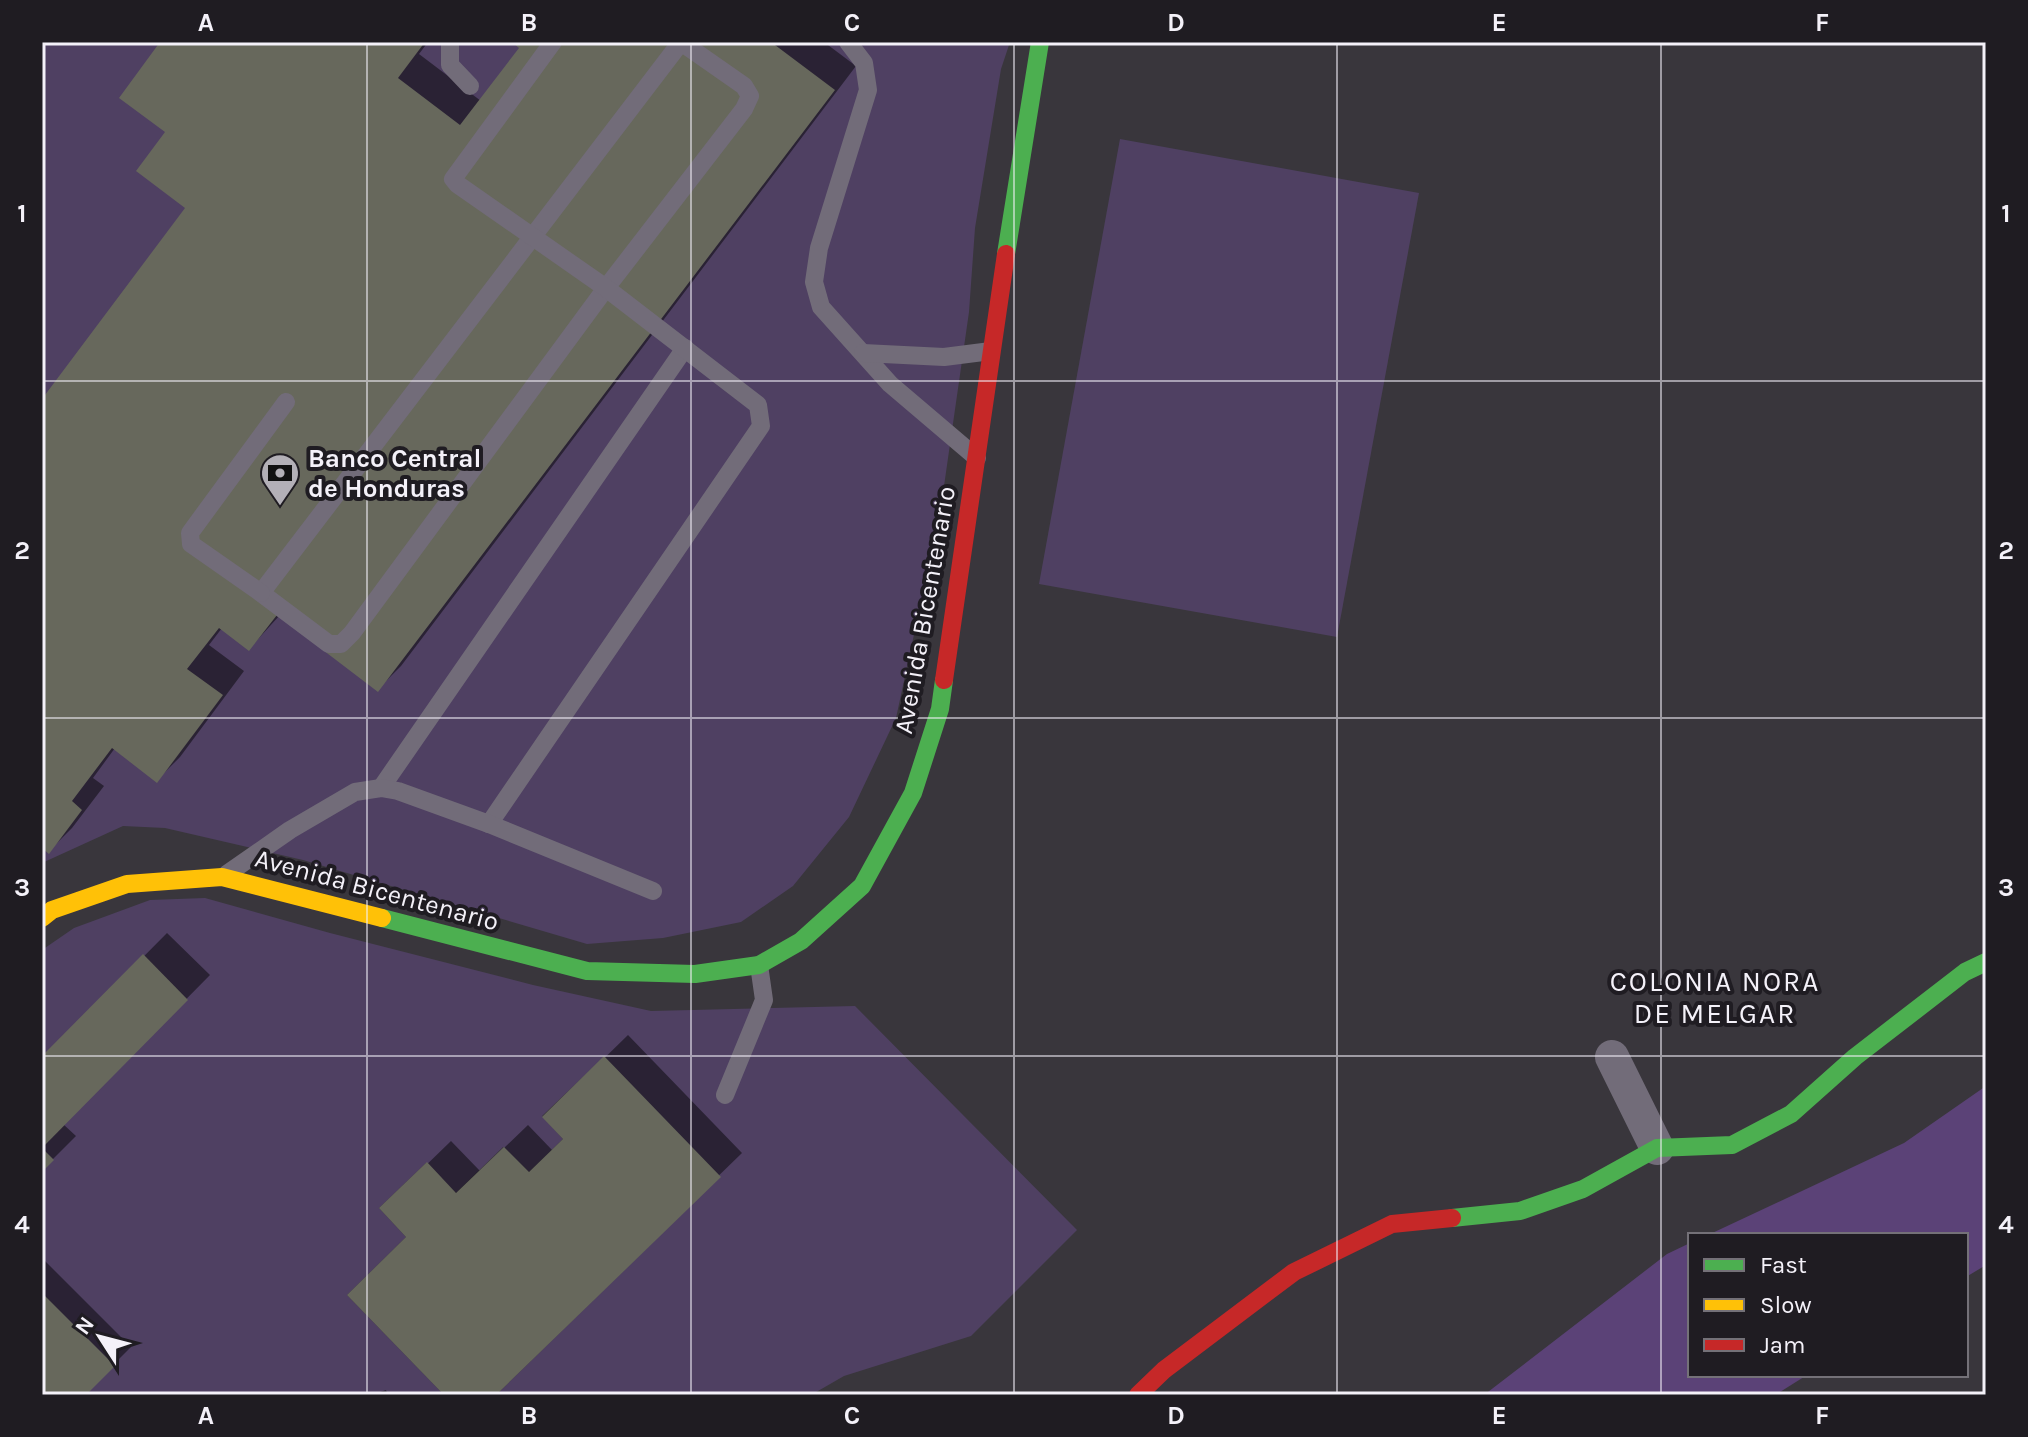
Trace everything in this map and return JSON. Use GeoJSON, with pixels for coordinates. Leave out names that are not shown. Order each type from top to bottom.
{"type":"FeatureCollection","features":[{"type":"Feature","properties":{"kind":"street","name":"Avenida Bicentenario"},"geometry":{"type":"LineString","coordinates":[[42,918],[52,910],[127,884],[222,877],[587,971],[695,974],[759,965],[801,941],[862,886],[913,793],[940,709],[1040,42]]}},
{"type":"Feature","properties":{"kind":"street"},"geometry":{"type":"LineString","coordinates":[[1138,1395],[1164,1370],[1294,1272],[1392,1224],[1520,1211],[1583,1189],[1657,1148],[1732,1145],[1791,1114],[1855,1057],[1965,972],[1986,962]]}},
{"type":"Feature","properties":{"kind":"street"},"geometry":{"type":"LineString","coordinates":[[1612,1057],[1657,1148]]}},
{"type":"Feature","properties":{"kind":"lane"},"geometry":{"type":"LineString","coordinates":[[450,42],[450,65],[470,86]]}},
{"type":"Feature","properties":{"kind":"lane"},"geometry":{"type":"LineString","coordinates":[[489,824],[761,426],[758,405],[606,288],[453,179],[553,42]]}},
{"type":"Feature","properties":{"kind":"lane"},"geometry":{"type":"LineString","coordinates":[[261,593],[681,42],[744,86],[750,96],[744,109],[606,288],[341,644],[329,644],[191,544],[190,533],[286,402]]}},
{"type":"Feature","properties":{"kind":"lane"},"geometry":{"type":"LineString","coordinates":[[848,42],[864,63],[868,90],[819,248],[814,282],[821,307],[890,384],[978,459]]}},
{"type":"Feature","properties":{"kind":"lane"},"geometry":{"type":"LineString","coordinates":[[381,788],[685,348]]}},
{"type":"Feature","properties":{"kind":"lane"},"geometry":{"type":"LineString","coordinates":[[863,353],[944,357],[992,351]]}},
{"type":"Feature","properties":{"kind":"lane"},"geometry":{"type":"LineString","coordinates":[[222,877],[290,830],[355,792],[381,788],[398,791],[489,824],[653,891]]}},
{"type":"Feature","properties":{"kind":"lane"},"geometry":{"type":"LineString","coordinates":[[725,1095],[764,1000],[759,965]]}},
{"type":"Feature","properties":{"kind":"shaded area"},"geometry":{"type":"Polygon","coordinates":[[[46,42],[1010,42],[1001,69],[975,228],[969,312],[940,514],[896,718],[849,817],[793,886],[741,922],[663,938],[587,944],[303,860],[165,828],[123,826],[42,863],[42,61],[46,42]]]}},
{"type":"Feature","properties":{"kind":"shaded area"},"geometry":{"type":"Polygon","coordinates":[[[1120,139],[1419,193],[1337,637],[1039,584],[1120,139]]]}},
{"type":"Feature","properties":{"kind":"shaded area"},"geometry":{"type":"Polygon","coordinates":[[[205,898],[533,985],[651,1011],[855,1006],[1077,1230],[971,1336],[844,1376],[811,1395],[496,1395],[720,1177],[604,1057],[542,1116],[563,1139],[529,1172],[503,1147],[456,1193],[426,1163],[379,1208],[406,1237],[347,1295],[444,1395],[42,1395],[42,950],[74,928],[150,900],[205,898]]]}},
{"type":"Feature","properties":{"kind":"shaded area"},"geometry":{"type":"Polygon","coordinates":[[[1986,1086],[1986,1265],[1968,1276],[1968,1233],[1712,1233],[1904,1143],[1986,1086]]]}},
{"type":"Feature","properties":{"kind":"shaded area"},"geometry":{"type":"Polygon","coordinates":[[[1688,1244],[1688,1377],[1804,1377],[1775,1395],[1484,1395],[1667,1254],[1688,1244]]]}},
{"type":"Feature","properties":{"kind":"building","name":"Banco Central de Honduras"},"geometry":{"type":"Polygon","coordinates":[[[160,42],[425,42],[398,78],[460,125],[519,48],[512,42],[771,42],[835,90],[378,692],[277,615],[249,651],[219,628],[187,669],[223,695],[157,783],[112,748],[72,801],[82,810],[49,854],[42,848],[42,399],[185,208],[136,171],[165,132],[119,98],[160,42]]]}},
{"type":"Feature","properties":{"kind":"building"},"geometry":{"type":"Polygon","coordinates":[[[143,954],[188,1000],[42,1148],[42,1056],[143,954]]]}},
{"type":"Feature","properties":{"kind":"building"},"geometry":{"type":"Polygon","coordinates":[[[604,1056],[721,1177],[496,1395],[444,1395],[347,1295],[406,1237],[379,1208],[427,1162],[456,1193],[504,1147],[529,1172],[563,1139],[542,1117],[604,1056]]]}},
{"type":"Feature","properties":{"kind":"building"},"geometry":{"type":"Polygon","coordinates":[[[42,1148],[54,1160],[42,1172],[42,1148]]]}},
{"type":"Feature","properties":{"kind":"building"},"geometry":{"type":"Polygon","coordinates":[[[42,1293],[115,1366],[86,1395],[42,1395],[42,1293]]]}},
{"type":"Feature","properties":{"kind":"traffic: fast"},"geometry":{"type":"LineString","coordinates":[[1006,254],[1040,42]]}},
{"type":"Feature","properties":{"kind":"traffic: fast"},"geometry":{"type":"LineString","coordinates":[[382,918],[587,971],[695,974],[759,965],[801,941],[862,886],[913,793],[940,709],[944,680]]}},
{"type":"Feature","properties":{"kind":"traffic: fast"},"geometry":{"type":"LineString","coordinates":[[1452,1218],[1520,1211],[1583,1189],[1657,1148],[1732,1145],[1791,1114],[1855,1057],[1965,972],[1986,962]]}},
{"type":"Feature","properties":{"kind":"traffic: slow"},"geometry":{"type":"LineString","coordinates":[[42,918],[52,910],[127,884],[222,877],[382,918]]}},
{"type":"Feature","properties":{"kind":"traffic: jam"},"geometry":{"type":"LineString","coordinates":[[944,680],[1006,254]]}},
{"type":"Feature","properties":{"kind":"traffic: jam"},"geometry":{"type":"LineString","coordinates":[[1138,1395],[1164,1370],[1294,1272],[1392,1224],[1452,1218]]}},
{"type":"Feature","properties":{"kind":"place","name":"Banco Central de Honduras"},"geometry":{"type":"Point","coordinates":[280,507]}},
{"type":"Feature","properties":{"kind":"district","name":"COLONIA NORA DE MELGAR"},"geometry":{"type":"Point","coordinates":[1715,997]}}]}
